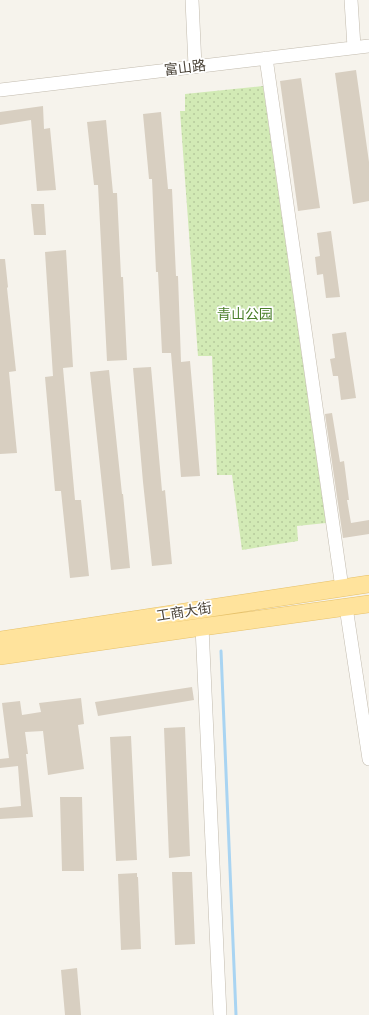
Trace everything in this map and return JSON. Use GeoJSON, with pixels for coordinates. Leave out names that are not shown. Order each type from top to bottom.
{"type":"FeatureCollection","features":[{"type":"Feature","properties":{"kind":"main road","name":"工商大街"},"geometry":{"type":"LineString","coordinates":[[0,640],[369,584]]}},
{"type":"Feature","properties":{"kind":"main road","name":"工商大街"},"geometry":{"type":"LineString","coordinates":[[0,656],[369,604]]}},
{"type":"Feature","properties":{"kind":"street"},"geometry":{"type":"LineString","coordinates":[[192,0],[195,66]]}},
{"type":"Feature","properties":{"kind":"street"},"geometry":{"type":"LineString","coordinates":[[351,0],[354,47]]}},
{"type":"Feature","properties":{"kind":"street","name":"富山路"},"geometry":{"type":"LineString","coordinates":[[0,90],[369,46]]}},
{"type":"Feature","properties":{"kind":"street"},"geometry":{"type":"LineString","coordinates":[[266,58],[342,588]]}},
{"type":"Feature","properties":{"kind":"street"},"geometry":{"type":"LineString","coordinates":[[346,608],[369,759]]}},
{"type":"Feature","properties":{"kind":"street"},"geometry":{"type":"LineString","coordinates":[[202,627],[220,1015]]}},
{"type":"Feature","properties":{"kind":"green space","name":"青山公园"},"geometry":{"type":"Polygon","coordinates":[[[263,86],[326,523],[297,526],[298,541],[242,550],[232,475],[217,475],[212,356],[198,356],[180,111],[185,111],[185,94],[263,86]]]}},
{"type":"Feature","properties":{"kind":"building"},"geometry":{"type":"Polygon","coordinates":[[[356,70],[369,162],[369,201],[353,204],[335,73],[356,70]]]}},
{"type":"Feature","properties":{"kind":"building"},"geometry":{"type":"Polygon","coordinates":[[[301,78],[320,208],[298,211],[280,81],[301,78]]]}},
{"type":"Feature","properties":{"kind":"building"},"geometry":{"type":"Polygon","coordinates":[[[43,106],[44,129],[50,128],[56,190],[37,191],[31,120],[0,125],[0,112],[43,106]]]}},
{"type":"Feature","properties":{"kind":"building"},"geometry":{"type":"Polygon","coordinates":[[[161,112],[168,189],[172,189],[176,276],[178,276],[181,362],[190,361],[200,476],[181,477],[171,353],[162,353],[158,272],[156,272],[152,179],[149,179],[143,114],[161,112]]]}},
{"type":"Feature","properties":{"kind":"building"},"geometry":{"type":"Polygon","coordinates":[[[106,120],[113,193],[117,193],[127,360],[107,361],[98,185],[94,185],[87,122],[106,120]]]}},
{"type":"Feature","properties":{"kind":"building"},"geometry":{"type":"Polygon","coordinates":[[[31,204],[44,204],[46,235],[34,235],[31,204]]]}},
{"type":"Feature","properties":{"kind":"building"},"geometry":{"type":"Polygon","coordinates":[[[331,231],[340,297],[326,298],[323,274],[317,275],[315,257],[320,256],[317,233],[331,231]]]}},
{"type":"Feature","properties":{"kind":"building"},"geometry":{"type":"Polygon","coordinates":[[[66,250],[73,367],[63,368],[75,500],[81,500],[89,576],[70,578],[61,491],[55,491],[45,377],[53,376],[45,252],[66,250]]]}},
{"type":"Feature","properties":{"kind":"building"},"geometry":{"type":"Polygon","coordinates":[[[0,259],[5,259],[16,371],[9,372],[17,453],[0,454],[0,259]]]}},
{"type":"Feature","properties":{"kind":"building"},"geometry":{"type":"Polygon","coordinates":[[[346,332],[356,398],[341,400],[338,376],[333,376],[330,359],[335,358],[332,334],[346,332]]]}},
{"type":"Feature","properties":{"kind":"building"},"geometry":{"type":"Polygon","coordinates":[[[151,367],[162,491],[165,490],[172,564],[152,566],[133,368],[151,367]]]}},
{"type":"Feature","properties":{"kind":"building"},"geometry":{"type":"Polygon","coordinates":[[[109,370],[130,568],[111,570],[90,372],[109,370]]]}},
{"type":"Feature","properties":{"kind":"building"},"geometry":{"type":"Polygon","coordinates":[[[332,413],[340,462],[344,461],[349,500],[347,500],[351,523],[369,520],[369,534],[343,538],[325,414],[332,413]]]}},
{"type":"Feature","properties":{"kind":"building"},"geometry":{"type":"Polygon","coordinates":[[[192,687],[194,700],[98,716],[95,702],[192,687]]]}},
{"type":"Feature","properties":{"kind":"building"},"geometry":{"type":"Polygon","coordinates":[[[81,698],[84,724],[78,725],[84,769],[48,775],[43,731],[25,732],[33,817],[0,819],[0,808],[21,806],[18,766],[0,768],[0,759],[9,758],[2,703],[20,701],[22,715],[41,712],[39,703],[81,698]]]}},
{"type":"Feature","properties":{"kind":"building"},"geometry":{"type":"Polygon","coordinates":[[[185,727],[190,856],[169,858],[164,728],[185,727]]]}},
{"type":"Feature","properties":{"kind":"building"},"geometry":{"type":"Polygon","coordinates":[[[131,736],[137,860],[116,861],[110,737],[131,736]]]}},
{"type":"Feature","properties":{"kind":"building"},"geometry":{"type":"Polygon","coordinates":[[[60,797],[82,797],[84,871],[62,871],[60,797]]]}},
{"type":"Feature","properties":{"kind":"building"},"geometry":{"type":"Polygon","coordinates":[[[172,872],[192,872],[195,944],[175,945],[172,872]]]}},
{"type":"Feature","properties":{"kind":"building"},"geometry":{"type":"Polygon","coordinates":[[[137,873],[141,949],[121,950],[118,874],[137,873]]]}},
{"type":"Feature","properties":{"kind":"building"},"geometry":{"type":"Polygon","coordinates":[[[77,968],[81,1015],[65,1015],[61,970],[77,968]]]}},
{"type":"Feature","properties":{"kind":"waterway"},"geometry":{"type":"LineString","coordinates":[[221,651],[236,1015]]}}]}
